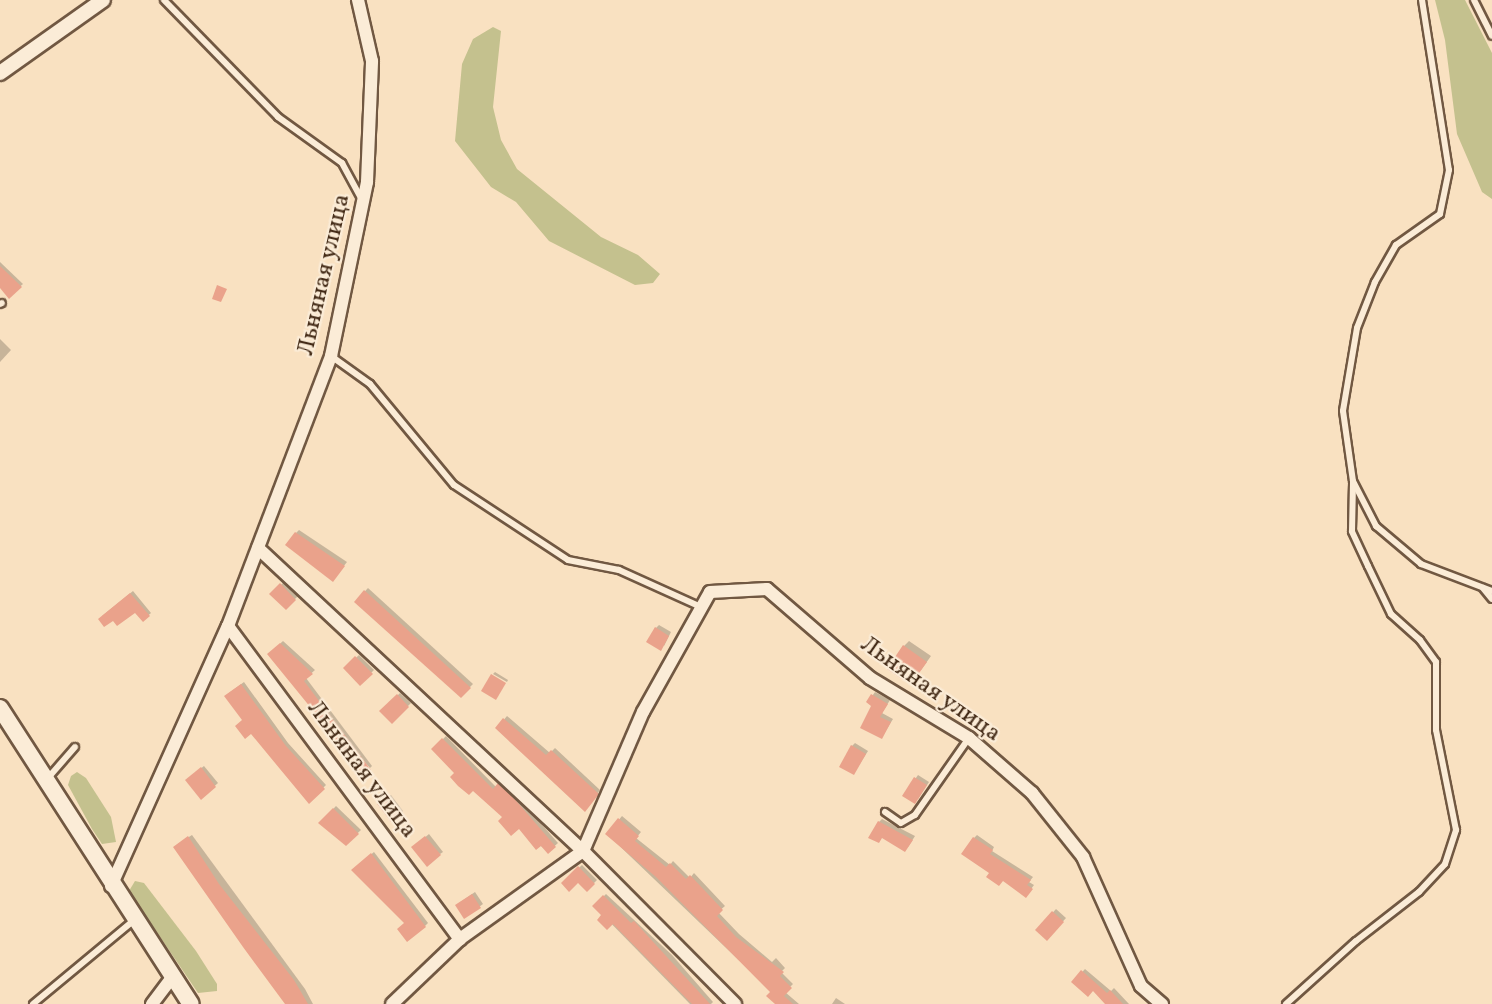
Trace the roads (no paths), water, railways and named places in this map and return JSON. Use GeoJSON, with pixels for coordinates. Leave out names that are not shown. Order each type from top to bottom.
{"type":"FeatureCollection","features":[{"type":"Feature","properties":{"kind":"main road"},"geometry":{"type":"LineString","coordinates":[[0,708],[111,886],[191,1004]]}},
{"type":"Feature","properties":{"kind":"street"},"geometry":{"type":"LineString","coordinates":[[0,73],[103,0]]}},
{"type":"Feature","properties":{"kind":"street","name":"Льняная улица"},"geometry":{"type":"LineString","coordinates":[[111,886],[228,626],[331,356],[363,202],[372,62],[358,0]]}},
{"type":"Feature","properties":{"kind":"street"},"geometry":{"type":"LineString","coordinates":[[258,548],[583,851],[735,1004]]}},
{"type":"Feature","properties":{"kind":"street","name":"Льняная улица"},"geometry":{"type":"LineString","coordinates":[[583,851],[643,712],[710,592],[767,589],[870,678],[969,738],[1032,793],[1083,857],[1141,986],[1162,1004]]}},
{"type":"Feature","properties":{"kind":"street","name":"Льняная улица"},"geometry":{"type":"LineString","coordinates":[[228,626],[460,939]]}},
{"type":"Feature","properties":{"kind":"street"},"geometry":{"type":"LineString","coordinates":[[392,1004],[460,939],[583,851]]}},
{"type":"Feature","properties":{"kind":"street"},"geometry":{"type":"LineString","coordinates":[[152,1004],[173,976]]}},
{"type":"Feature","properties":{"kind":"lane"},"geometry":{"type":"LineString","coordinates":[[164,0],[278,117],[342,163],[363,202]]}},
{"type":"Feature","properties":{"kind":"lane"},"geometry":{"type":"LineString","coordinates":[[1286,1004],[1356,941],[1419,892],[1445,864],[1456,830],[1436,730],[1436,662],[1420,640],[1391,614],[1352,531],[1353,481],[1344,411],[1357,328],[1396,244],[1440,214],[1449,170],[1422,0]]}},
{"type":"Feature","properties":{"kind":"lane"},"geometry":{"type":"LineString","coordinates":[[1474,0],[1492,36]]}},
{"type":"Feature","properties":{"kind":"lane"},"geometry":{"type":"LineString","coordinates":[[331,356],[370,384],[454,485],[568,560],[619,570],[701,607]]}},
{"type":"Feature","properties":{"kind":"lane"},"geometry":{"type":"LineString","coordinates":[[1353,481],[1377,526],[1421,564],[1478,583],[1492,591]]}},
{"type":"Feature","properties":{"kind":"lane"},"geometry":{"type":"LineString","coordinates":[[1478,583],[1492,599]]}},
{"type":"Feature","properties":{"kind":"lane"},"geometry":{"type":"LineString","coordinates":[[885,812],[901,823],[915,815],[969,738]]}},
{"type":"Feature","properties":{"kind":"lane"},"geometry":{"type":"LineString","coordinates":[[45,781],[63,766],[75,747]]}},
{"type":"Feature","properties":{"kind":"lane"},"geometry":{"type":"LineString","coordinates":[[33,1004],[134,920]]}}]}
